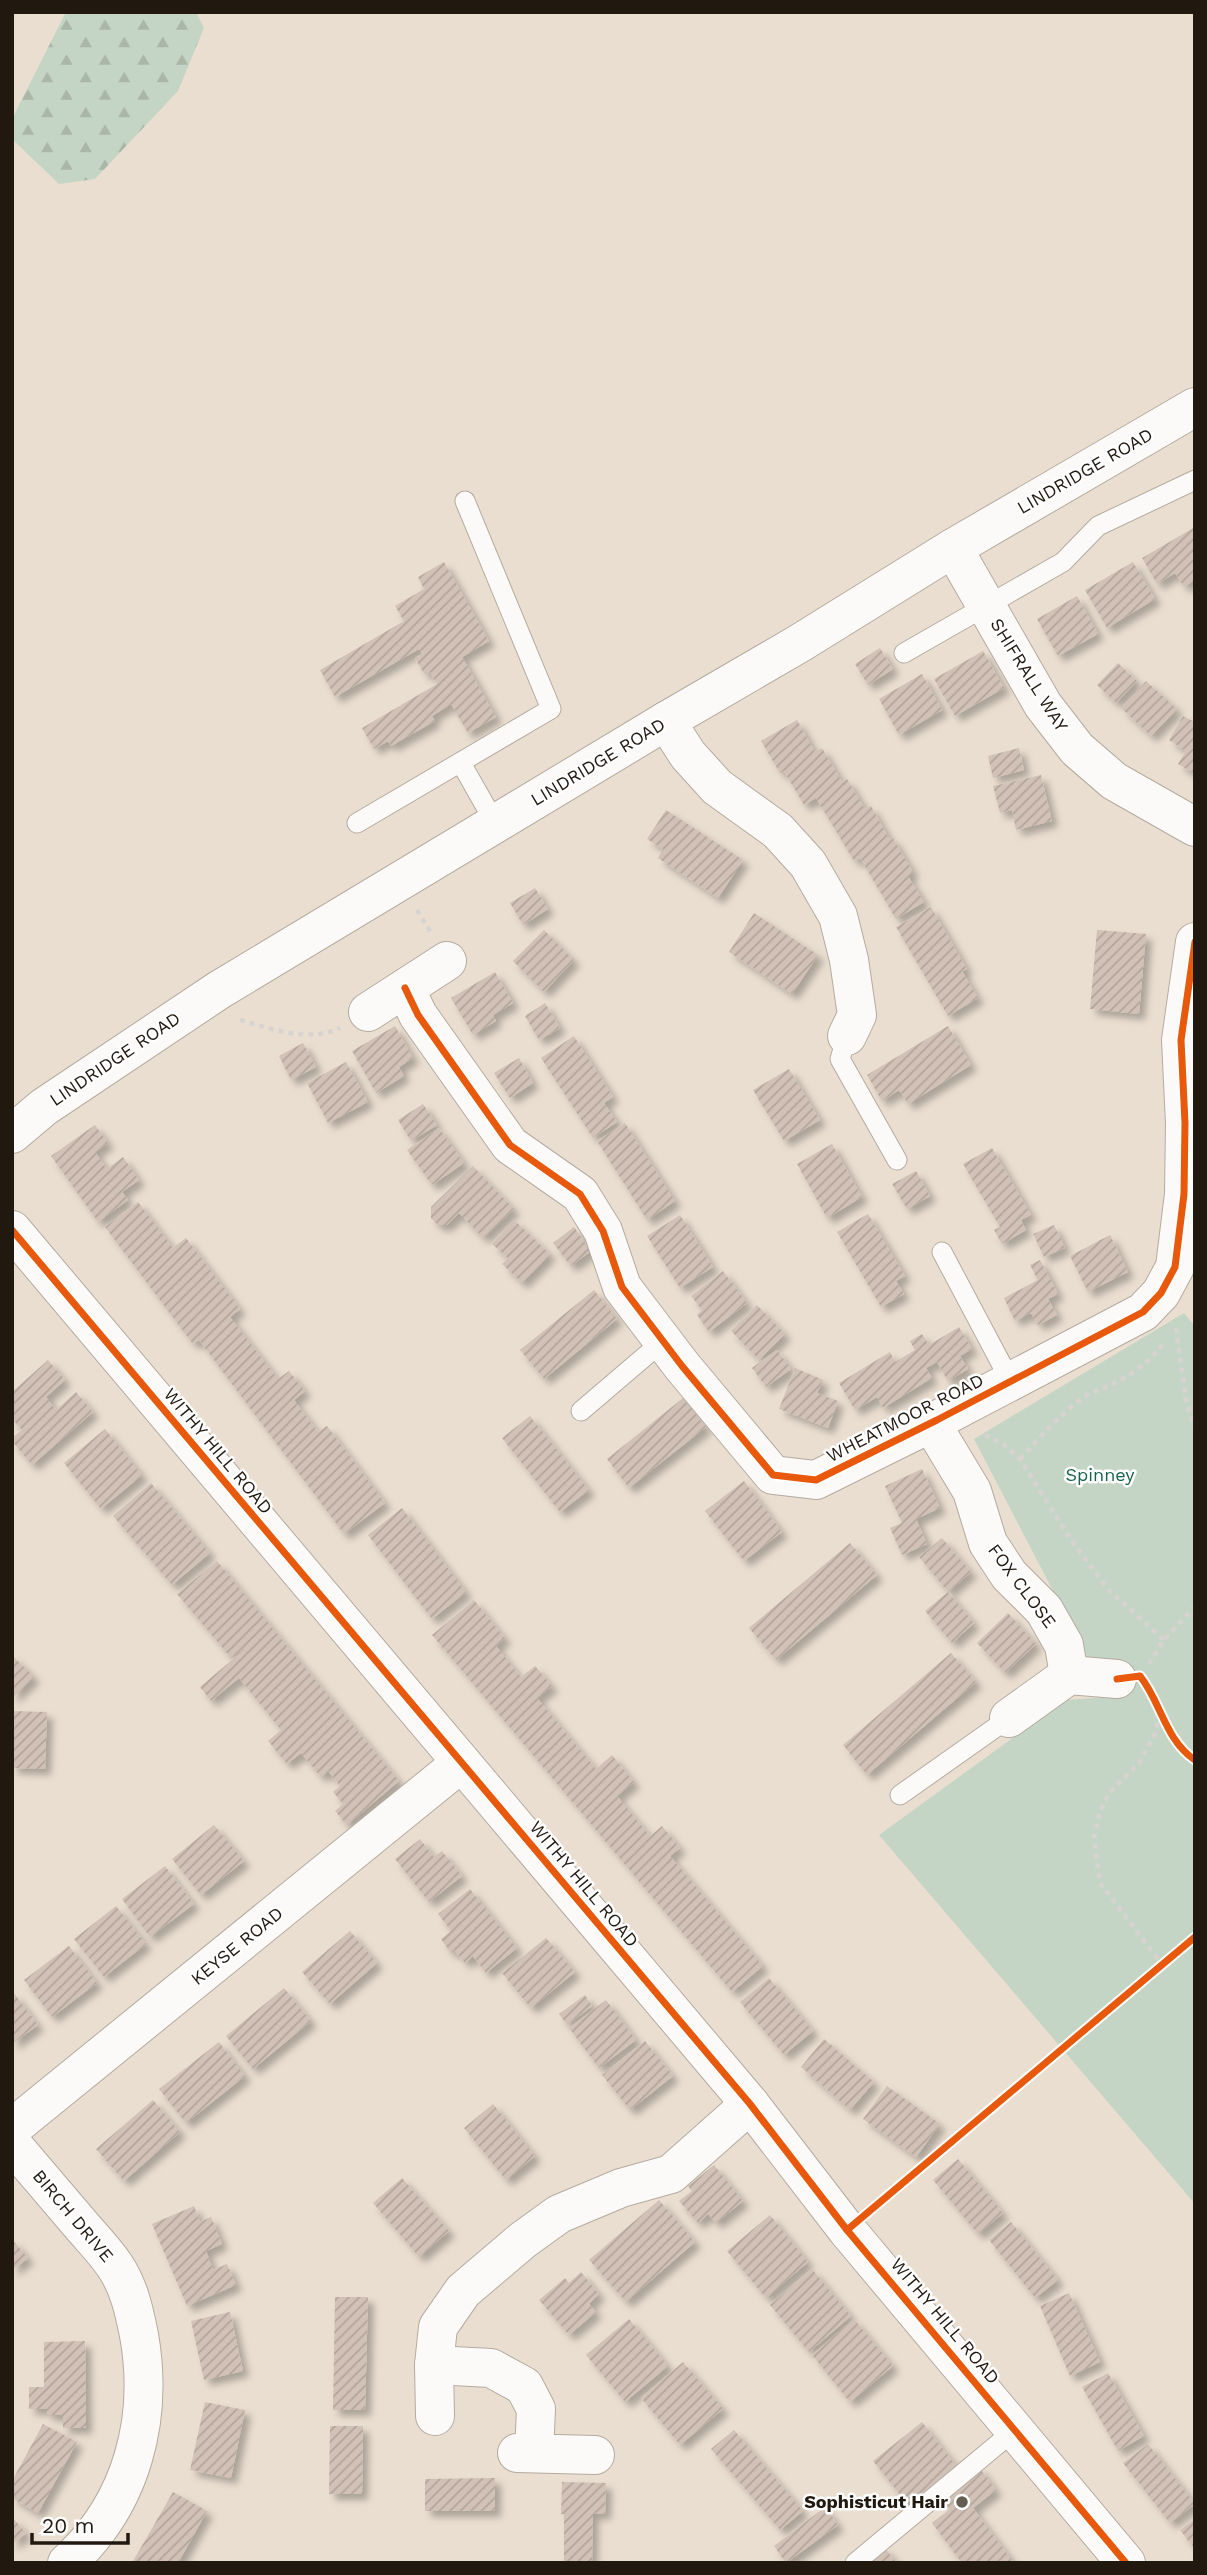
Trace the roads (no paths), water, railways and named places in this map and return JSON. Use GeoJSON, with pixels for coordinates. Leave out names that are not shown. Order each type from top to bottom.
{"type":"FeatureCollection","features":[{"type":"Feature","properties":{"kind":"street","name":"LINDRIDGE ROAD"},"geometry":{"type":"LineString","coordinates":[[12,1134],[44,1107],[193,1007],[666,720],[800,643],[953,548],[1195,407]]}},
{"type":"Feature","properties":{"kind":"street","name":"SHIFRALL WAY"},"geometry":{"type":"LineString","coordinates":[[953,548],[1043,705],[1077,749],[1114,781],[1195,828]]}},
{"type":"Feature","properties":{"kind":"street"},"geometry":{"type":"LineString","coordinates":[[666,720],[688,755],[717,787],[778,831],[808,864],[838,916],[865,1024]]}},
{"type":"Feature","properties":{"kind":"street","name":"WHEATMOOR ROAD"},"geometry":{"type":"LineString","coordinates":[[405,988],[418,1015],[510,1145],[580,1194],[603,1231],[622,1287],[774,1475],[816,1480],[934,1422],[1143,1312],[1161,1293],[1185,1275],[1185,1123],[1181,1040],[1195,942]]}},
{"type":"Feature","properties":{"kind":"street"},"geometry":{"type":"LineString","coordinates":[[368,1012],[447,961]]}},
{"type":"Feature","properties":{"kind":"street","name":"WITHY HILL ROAD"},"geometry":{"type":"LineString","coordinates":[[12,1230],[750,2105],[847,2230],[1126,2563]]}},
{"type":"Feature","properties":{"kind":"street","name":"FOX CLOSE"},"geometry":{"type":"LineString","coordinates":[[934,1422],[972,1491],[988,1543],[1009,1575],[1044,1610],[1064,1645],[1069,1675]]}},
{"type":"Feature","properties":{"kind":"street"},"geometry":{"type":"LineString","coordinates":[[1009,1718],[1069,1675],[1129,1677]]}},
{"type":"Feature","properties":{"kind":"street","name":"KEYSE ROAD"},"geometry":{"type":"LineString","coordinates":[[12,2128],[461,1763]]}},
{"type":"Feature","properties":{"kind":"street"},"geometry":{"type":"LineString","coordinates":[[435,2416],[434,2365],[438,2328],[463,2291],[523,2240],[559,2214],[621,2188],[671,2174],[750,2105]]}},
{"type":"Feature","properties":{"kind":"street","name":"BIRCH DRIVE"},"geometry":{"type":"LineString","coordinates":[[12,2144],[115,2266],[133,2301],[145,2368],[143,2403],[128,2476],[113,2508],[68,2563]]}},
{"type":"Feature","properties":{"kind":"street"},"geometry":{"type":"LineString","coordinates":[[434,2365],[491,2368],[524,2386],[536,2409],[526,2453],[595,2455]]}},
{"type":"Feature","properties":{"kind":"lane"},"geometry":{"type":"LineString","coordinates":[[904,653],[1063,562],[1098,526],[1195,480]]}},
{"type":"Feature","properties":{"kind":"lane"},"geometry":{"type":"LineString","coordinates":[[357,823],[551,709],[466,500]]}},
{"type":"Feature","properties":{"kind":"lane"},"geometry":{"type":"LineString","coordinates":[[461,763],[495,823]]}},
{"type":"Feature","properties":{"kind":"lane"},"geometry":{"type":"LineString","coordinates":[[865,1024],[840,1059],[897,1160]]}},
{"type":"Feature","properties":{"kind":"lane"},"geometry":{"type":"LineString","coordinates":[[942,1252],[1011,1382]]}},
{"type":"Feature","properties":{"kind":"lane"},"geometry":{"type":"LineString","coordinates":[[581,1411],[663,1341]]}},
{"type":"Feature","properties":{"kind":"lane"},"geometry":{"type":"LineString","coordinates":[[900,1795],[1009,1718]]}},
{"type":"Feature","properties":{"kind":"lane"},"geometry":{"type":"LineString","coordinates":[[855,2563],[1016,2429]]}},
{"type":"Feature","properties":{"kind":"place","name":"Sophisticut Hair"},"geometry":{"type":"Point","coordinates":[962,2502]}},
{"type":"Feature","properties":{"kind":"park label","name":"Spinney"},"geometry":{"type":"Point","coordinates":[1100,1475]}}]}
